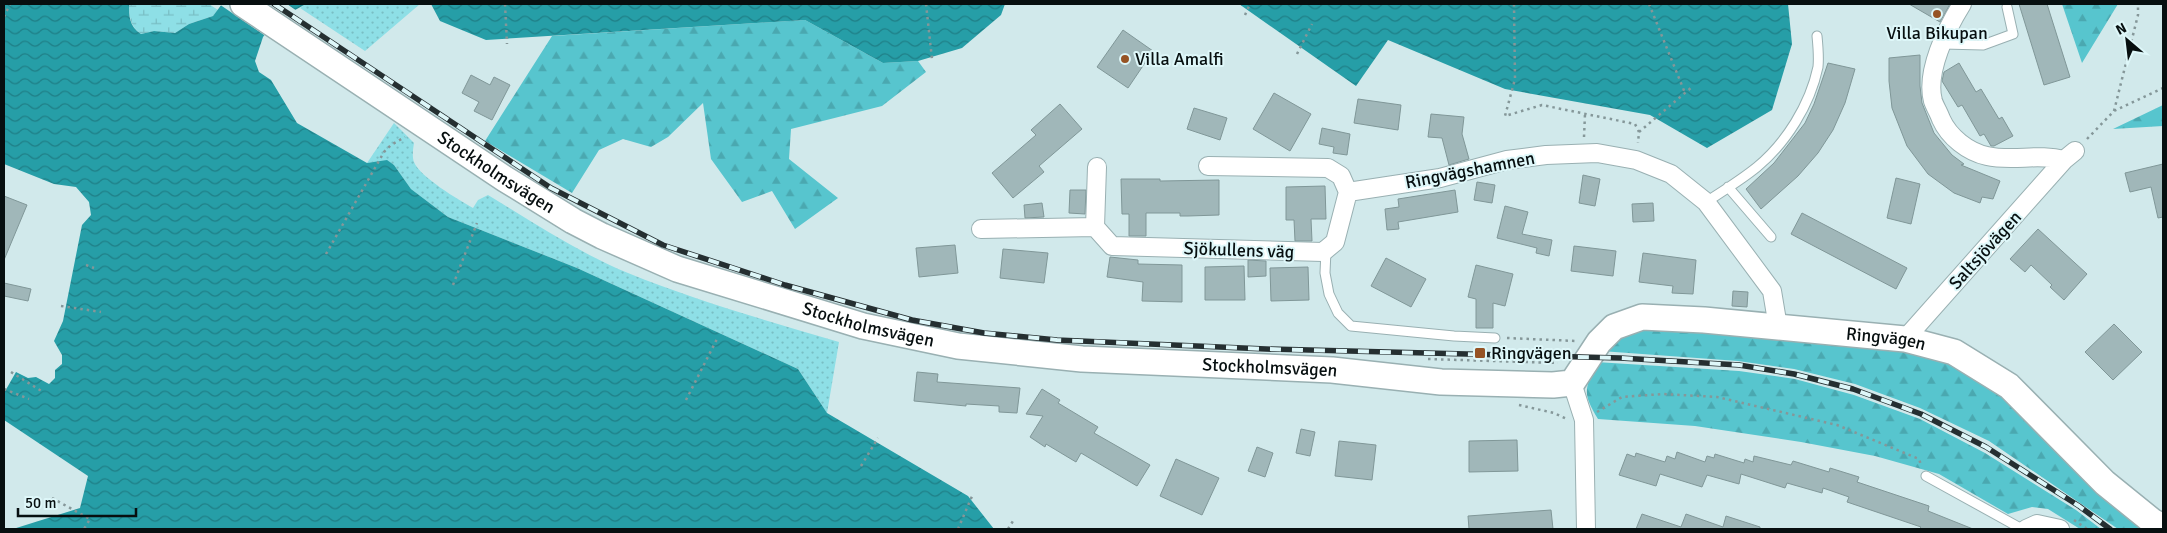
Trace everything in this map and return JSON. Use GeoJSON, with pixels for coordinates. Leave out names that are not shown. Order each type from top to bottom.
{"type":"FeatureCollection","features":[{"type":"Feature","properties":{"kind":"main road","name":"Stockholmsvägen"},"geometry":{"type":"LineString","coordinates":[[243,4],[505,179],[573,221],[677,269],[863,326],[958,346],[1082,360],[1332,370],[1441,382],[1553,385],[1567,373]]}},
{"type":"Feature","properties":{"kind":"main road","name":"Ringvägen"},"geometry":{"type":"LineString","coordinates":[[1567,373],[1614,327],[1642,317],[1778,326],[1905,339],[1954,352],[2009,386],[2105,483],[2152,521],[2163,527]]}},
{"type":"Feature","properties":{"kind":"street"},"geometry":{"type":"LineString","coordinates":[[1962,4],[1948,26],[1935,65],[1932,86],[1933,100],[1944,127],[1955,139],[1985,156],[2004,159],[2069,155]]}},
{"type":"Feature","properties":{"kind":"street","name":"Ringvägshamnen"},"geometry":{"type":"LineString","coordinates":[[1348,192],[1440,178],[1507,160],[1585,153],[1598,153],[1636,160],[1671,174],[1706,202],[1772,291],[1778,326]]}},
{"type":"Feature","properties":{"kind":"street","name":"Saltsjövägen"},"geometry":{"type":"LineString","coordinates":[[1905,339],[2069,155]]}},
{"type":"Feature","properties":{"kind":"street"},"geometry":{"type":"LineString","coordinates":[[1208,166],[1328,168],[1341,176],[1348,192],[1335,242],[1326,250]]}},
{"type":"Feature","properties":{"kind":"street"},"geometry":{"type":"LineString","coordinates":[[981,229],[1095,227],[1097,167]]}},
{"type":"Feature","properties":{"kind":"street","name":"Sjökullens väg"},"geometry":{"type":"LineString","coordinates":[[1095,227],[1112,246],[1323,252],[1326,250]]}},
{"type":"Feature","properties":{"kind":"street"},"geometry":{"type":"LineString","coordinates":[[1567,373],[1584,420],[1586,529]]}},
{"type":"Feature","properties":{"kind":"street"},"geometry":{"type":"LineString","coordinates":[[2026,529],[2037,524],[2060,529]]}},
{"type":"Feature","properties":{"kind":"lane"},"geometry":{"type":"LineString","coordinates":[[1943,44],[1983,44],[2012,34],[2006,7]]}},
{"type":"Feature","properties":{"kind":"lane"},"geometry":{"type":"LineString","coordinates":[[1706,202],[1756,168],[1770,155],[1796,123],[1810,92],[1818,66],[1817,36]]}},
{"type":"Feature","properties":{"kind":"lane"},"geometry":{"type":"LineString","coordinates":[[1728,187],[1772,237]]}},
{"type":"Feature","properties":{"kind":"lane"},"geometry":{"type":"LineString","coordinates":[[1326,250],[1325,273],[1329,294],[1338,314],[1351,326],[1495,338]]}},
{"type":"Feature","properties":{"kind":"lane"},"geometry":{"type":"LineString","coordinates":[[1926,476],[2022,529]]}},
{"type":"Feature","properties":{"kind":"path"},"geometry":{"type":"LineString","coordinates":[[4,17],[10,4]]}},
{"type":"Feature","properties":{"kind":"path"},"geometry":{"type":"LineString","coordinates":[[505,4],[507,44]]}},
{"type":"Feature","properties":{"kind":"path"},"geometry":{"type":"LineString","coordinates":[[926,4],[932,59]]}},
{"type":"Feature","properties":{"kind":"path"},"geometry":{"type":"LineString","coordinates":[[1244,15],[1250,4]]}},
{"type":"Feature","properties":{"kind":"path"},"geometry":{"type":"LineString","coordinates":[[1514,4],[1515,79],[1505,116],[1542,105],[1635,124],[1639,132],[1636,160]]}},
{"type":"Feature","properties":{"kind":"path"},"geometry":{"type":"LineString","coordinates":[[1649,4],[1685,93]]}},
{"type":"Feature","properties":{"kind":"path"},"geometry":{"type":"LineString","coordinates":[[2114,111],[2138,15],[2138,4]]}},
{"type":"Feature","properties":{"kind":"path"},"geometry":{"type":"LineString","coordinates":[[1297,54],[1312,24]]}},
{"type":"Feature","properties":{"kind":"path"},"geometry":{"type":"LineString","coordinates":[[1639,132],[1692,87]]}},
{"type":"Feature","properties":{"kind":"path"},"geometry":{"type":"LineString","coordinates":[[2069,155],[2114,111],[2163,88]]}},
{"type":"Feature","properties":{"kind":"path"},"geometry":{"type":"LineString","coordinates":[[1585,114],[1585,153]]}},
{"type":"Feature","properties":{"kind":"path"},"geometry":{"type":"LineString","coordinates":[[326,254],[384,152],[392,144],[412,134]]}},
{"type":"Feature","properties":{"kind":"path"},"geometry":{"type":"LineString","coordinates":[[453,285],[477,224]]}},
{"type":"Feature","properties":{"kind":"path"},"geometry":{"type":"LineString","coordinates":[[86,266],[94,268]]}},
{"type":"Feature","properties":{"kind":"path"},"geometry":{"type":"LineString","coordinates":[[61,306],[101,312]]}},
{"type":"Feature","properties":{"kind":"path"},"geometry":{"type":"LineString","coordinates":[[686,400],[718,337]]}},
{"type":"Feature","properties":{"kind":"path"},"geometry":{"type":"LineString","coordinates":[[1495,338],[1580,341]]}},
{"type":"Feature","properties":{"kind":"path"},"geometry":{"type":"LineString","coordinates":[[1424,359],[1567,373]]}},
{"type":"Feature","properties":{"kind":"path"},"geometry":{"type":"LineString","coordinates":[[11,372],[43,392]]}},
{"type":"Feature","properties":{"kind":"path"},"geometry":{"type":"LineString","coordinates":[[4,389],[29,399]]}},
{"type":"Feature","properties":{"kind":"path"},"geometry":{"type":"LineString","coordinates":[[1512,404],[1554,414],[1569,420],[1584,420],[1622,398],[1662,394],[1717,398],[1837,425],[1919,459],[1926,476]]}},
{"type":"Feature","properties":{"kind":"path"},"geometry":{"type":"LineString","coordinates":[[862,466],[878,438]]}},
{"type":"Feature","properties":{"kind":"path"},"geometry":{"type":"LineString","coordinates":[[958,529],[974,494]]}},
{"type":"Feature","properties":{"kind":"path"},"geometry":{"type":"LineString","coordinates":[[52,498],[90,519],[84,529]]}},
{"type":"Feature","properties":{"kind":"path"},"geometry":{"type":"LineString","coordinates":[[1008,529],[1013,521]]}},
{"type":"Feature","properties":{"kind":"green space"},"geometry":{"type":"Polygon","coordinates":[[[129,4],[209,4],[218,10],[213,16],[189,24],[175,33],[154,31],[141,34],[134,28],[129,13],[129,4]]]}},
{"type":"Feature","properties":{"kind":"green space"},"geometry":{"type":"Polygon","coordinates":[[[306,4],[420,4],[365,51],[300,8],[306,4]]]}},
{"type":"Feature","properties":{"kind":"green space"},"geometry":{"type":"Polygon","coordinates":[[[2062,4],[2118,4],[2082,63],[2062,4]]]}},
{"type":"Feature","properties":{"kind":"green space"},"geometry":{"type":"Polygon","coordinates":[[[805,20],[883,63],[918,61],[926,72],[882,106],[791,129],[789,159],[838,198],[795,229],[772,191],[742,202],[711,159],[703,103],[668,137],[651,147],[623,139],[599,150],[572,193],[485,141],[552,36],[805,20]]]}},
{"type":"Feature","properties":{"kind":"green space"},"geometry":{"type":"Polygon","coordinates":[[[2163,105],[2163,126],[2113,129],[2163,105]]]}},
{"type":"Feature","properties":{"kind":"green space"},"geometry":{"type":"Polygon","coordinates":[[[394,123],[414,143],[413,158],[418,168],[441,188],[473,208],[478,200],[488,195],[574,247],[628,273],[706,302],[839,342],[827,413],[798,369],[577,268],[448,217],[411,189],[394,165],[387,161],[367,163],[394,123]]]}},
{"type":"Feature","properties":{"kind":"green space"},"geometry":{"type":"Polygon","coordinates":[[[1637,326],[1906,348],[1953,361],[1984,378],[2157,529],[2118,529],[1989,441],[1920,408],[1855,384],[1794,369],[1738,361],[1601,351],[1637,326]]]}},
{"type":"Feature","properties":{"kind":"green space"},"geometry":{"type":"Polygon","coordinates":[[[1596,362],[1739,371],[1795,379],[1854,395],[1920,419],[1985,453],[2076,510],[2101,529],[2080,529],[2048,509],[2032,507],[2008,514],[1939,474],[1875,456],[1801,442],[1695,426],[1598,419],[1587,397],[1589,379],[1596,362]]]}},
{"type":"Feature","properties":{"kind":"water"},"geometry":{"type":"Polygon","coordinates":[[[4,4],[129,4],[132,24],[141,34],[154,31],[175,33],[189,24],[213,16],[222,4],[306,4],[275,21],[263,37],[255,61],[259,72],[271,80],[297,123],[367,163],[387,160],[394,165],[411,189],[448,217],[577,268],[798,369],[827,413],[968,496],[994,529],[13,529],[80,508],[88,476],[4,420],[4,393],[16,372],[28,378],[36,377],[49,384],[55,378],[55,370],[62,364],[62,355],[54,341],[63,321],[82,225],[91,215],[89,202],[76,187],[54,184],[4,164],[4,4]]]}},
{"type":"Feature","properties":{"kind":"water"},"geometry":{"type":"Polygon","coordinates":[[[431,4],[1005,4],[1001,15],[962,48],[918,61],[883,63],[805,20],[486,40],[440,21],[431,4]]]}},
{"type":"Feature","properties":{"kind":"water"},"geometry":{"type":"Polygon","coordinates":[[[1239,4],[1788,4],[1792,44],[1772,110],[1707,148],[1650,115],[1505,89],[1388,40],[1356,86],[1239,4]]]}},
{"type":"Feature","properties":{"kind":"pier"},"geometry":{"type":"Polygon","coordinates":[[[219,4],[287,4],[297,11],[277,23],[267,37],[219,4]]]}},
{"type":"Feature","properties":{"kind":"building","name":"Villa Bikupan"},"geometry":{"type":"Polygon","coordinates":[[[1909,4],[1950,4],[1940,22],[1909,4]]]}},
{"type":"Feature","properties":{"kind":"building"},"geometry":{"type":"Polygon","coordinates":[[[2019,4],[2047,4],[2070,77],[2044,85],[2019,4]]]}},
{"type":"Feature","properties":{"kind":"building","name":"Villa Amalfi"},"geometry":{"type":"Polygon","coordinates":[[[1123,30],[1153,51],[1128,88],[1097,67],[1123,30]]]}},
{"type":"Feature","properties":{"kind":"building"},"geometry":{"type":"Polygon","coordinates":[[[1920,55],[1922,103],[1934,133],[1952,155],[1964,164],[1961,165],[2000,181],[1993,199],[1982,197],[1980,203],[1954,193],[1928,174],[1907,146],[1892,108],[1889,58],[1920,55]]]}},
{"type":"Feature","properties":{"kind":"building"},"geometry":{"type":"Polygon","coordinates":[[[1828,63],[1855,69],[1845,103],[1833,130],[1818,153],[1798,176],[1761,209],[1746,189],[1774,163],[1805,123],[1814,104],[1828,63]]]}},
{"type":"Feature","properties":{"kind":"building"},"geometry":{"type":"Polygon","coordinates":[[[1959,63],[1976,92],[1981,89],[1999,119],[2002,117],[2013,136],[1991,146],[1984,134],[1980,136],[1962,105],[1958,107],[1942,81],[1944,72],[1959,63]]]}},
{"type":"Feature","properties":{"kind":"building"},"geometry":{"type":"Polygon","coordinates":[[[471,75],[490,85],[494,77],[510,85],[492,120],[474,111],[479,102],[462,93],[471,75]]]}},
{"type":"Feature","properties":{"kind":"building"},"geometry":{"type":"Polygon","coordinates":[[[1274,93],[1311,114],[1290,151],[1253,129],[1274,93]]]}},
{"type":"Feature","properties":{"kind":"building"},"geometry":{"type":"Polygon","coordinates":[[[1358,99],[1401,105],[1398,130],[1354,123],[1358,99]]]}},
{"type":"Feature","properties":{"kind":"building"},"geometry":{"type":"Polygon","coordinates":[[[1060,104],[1082,129],[1039,166],[1044,172],[1013,198],[992,173],[1036,135],[1031,130],[1060,104]]]}},
{"type":"Feature","properties":{"kind":"building"},"geometry":{"type":"Polygon","coordinates":[[[1194,108],[1227,118],[1220,140],[1187,129],[1194,108]]]}},
{"type":"Feature","properties":{"kind":"building"},"geometry":{"type":"Polygon","coordinates":[[[1431,114],[1464,117],[1462,134],[1469,159],[1449,165],[1442,138],[1428,137],[1431,114]]]}},
{"type":"Feature","properties":{"kind":"building"},"geometry":{"type":"Polygon","coordinates":[[[1322,128],[1350,134],[1347,155],[1333,153],[1334,147],[1319,144],[1322,128]]]}},
{"type":"Feature","properties":{"kind":"building"},"geometry":{"type":"Polygon","coordinates":[[[2163,164],[2163,217],[2158,218],[2151,187],[2130,192],[2125,173],[2163,164]]]}},
{"type":"Feature","properties":{"kind":"building"},"geometry":{"type":"Polygon","coordinates":[[[1583,175],[1600,179],[1595,206],[1579,203],[1583,175]]]}},
{"type":"Feature","properties":{"kind":"building"},"geometry":{"type":"Polygon","coordinates":[[[1896,178],[1920,184],[1911,224],[1887,218],[1896,178]]]}},
{"type":"Feature","properties":{"kind":"building"},"geometry":{"type":"Polygon","coordinates":[[[1121,179],[1160,179],[1160,181],[1219,180],[1219,215],[1180,216],[1180,213],[1146,213],[1146,236],[1129,236],[1129,214],[1122,214],[1121,179]]]}},
{"type":"Feature","properties":{"kind":"building"},"geometry":{"type":"Polygon","coordinates":[[[1477,182],[1495,185],[1492,203],[1474,200],[1477,182]]]}},
{"type":"Feature","properties":{"kind":"building"},"geometry":{"type":"Polygon","coordinates":[[[1325,186],[1326,219],[1311,219],[1312,241],[1295,241],[1294,220],[1286,220],[1286,187],[1325,186]]]}},
{"type":"Feature","properties":{"kind":"building"},"geometry":{"type":"Polygon","coordinates":[[[1070,190],[1086,190],[1085,214],[1069,213],[1070,190]]]}},
{"type":"Feature","properties":{"kind":"building"},"geometry":{"type":"Polygon","coordinates":[[[1455,190],[1458,212],[1398,222],[1399,229],[1387,230],[1385,209],[1399,207],[1398,199],[1455,190]]]}},
{"type":"Feature","properties":{"kind":"building"},"geometry":{"type":"Polygon","coordinates":[[[4,196],[27,205],[4,260],[4,196]]]}},
{"type":"Feature","properties":{"kind":"building"},"geometry":{"type":"Polygon","coordinates":[[[1042,203],[1044,217],[1025,218],[1024,205],[1042,203]]]}},
{"type":"Feature","properties":{"kind":"building"},"geometry":{"type":"Polygon","coordinates":[[[1653,203],[1654,221],[1633,222],[1632,204],[1653,203]]]}},
{"type":"Feature","properties":{"kind":"building"},"geometry":{"type":"Polygon","coordinates":[[[1505,206],[1528,212],[1522,234],[1552,240],[1549,256],[1536,253],[1537,248],[1497,238],[1505,206]]]}},
{"type":"Feature","properties":{"kind":"building"},"geometry":{"type":"Polygon","coordinates":[[[1802,213],[1907,268],[1896,289],[1791,234],[1802,213]]]}},
{"type":"Feature","properties":{"kind":"building"},"geometry":{"type":"Polygon","coordinates":[[[2038,229],[2087,274],[2064,300],[2050,287],[2052,285],[2031,265],[2025,272],[2010,259],[2038,229]]]}},
{"type":"Feature","properties":{"kind":"building"},"geometry":{"type":"Polygon","coordinates":[[[955,245],[958,273],[919,277],[916,248],[955,245]]]}},
{"type":"Feature","properties":{"kind":"building"},"geometry":{"type":"Polygon","coordinates":[[[1574,246],[1616,251],[1613,276],[1571,271],[1574,246]]]}},
{"type":"Feature","properties":{"kind":"building"},"geometry":{"type":"Polygon","coordinates":[[[1003,249],[1048,253],[1044,283],[1000,278],[1003,249]]]}},
{"type":"Feature","properties":{"kind":"building"},"geometry":{"type":"Polygon","coordinates":[[[1643,253],[1696,260],[1693,294],[1672,293],[1673,286],[1639,282],[1643,253]]]}},
{"type":"Feature","properties":{"kind":"building"},"geometry":{"type":"Polygon","coordinates":[[[1110,257],[1138,260],[1138,264],[1182,265],[1182,302],[1142,301],[1143,282],[1107,277],[1110,257]]]}},
{"type":"Feature","properties":{"kind":"building"},"geometry":{"type":"Polygon","coordinates":[[[1386,258],[1426,279],[1411,307],[1371,286],[1386,258]]]}},
{"type":"Feature","properties":{"kind":"building"},"geometry":{"type":"Polygon","coordinates":[[[1248,260],[1266,261],[1266,276],[1248,277],[1248,260]]]}},
{"type":"Feature","properties":{"kind":"building"},"geometry":{"type":"Polygon","coordinates":[[[1476,265],[1513,274],[1505,306],[1493,303],[1493,328],[1476,328],[1476,299],[1468,297],[1476,265]]]}},
{"type":"Feature","properties":{"kind":"building"},"geometry":{"type":"Polygon","coordinates":[[[1244,266],[1245,300],[1205,300],[1205,267],[1244,266]]]}},
{"type":"Feature","properties":{"kind":"building"},"geometry":{"type":"Polygon","coordinates":[[[1308,267],[1309,300],[1271,301],[1270,268],[1308,267]]]}},
{"type":"Feature","properties":{"kind":"building"},"geometry":{"type":"Polygon","coordinates":[[[4,283],[31,289],[28,301],[4,296],[4,283]]]}},
{"type":"Feature","properties":{"kind":"building"},"geometry":{"type":"Polygon","coordinates":[[[1733,291],[1748,292],[1747,307],[1732,306],[1733,291]]]}},
{"type":"Feature","properties":{"kind":"building"},"geometry":{"type":"Polygon","coordinates":[[[2114,324],[2142,352],[2113,380],[2085,352],[2114,324]]]}},
{"type":"Feature","properties":{"kind":"building"},"geometry":{"type":"Polygon","coordinates":[[[917,372],[938,374],[937,382],[1020,388],[1017,413],[999,412],[999,406],[966,404],[966,406],[914,401],[917,372]]]}},
{"type":"Feature","properties":{"kind":"building"},"geometry":{"type":"Polygon","coordinates":[[[1042,389],[1060,400],[1058,403],[1098,427],[1094,433],[1150,465],[1137,486],[1081,453],[1076,462],[1046,444],[1045,447],[1030,437],[1043,416],[1026,414],[1042,389]]]}},
{"type":"Feature","properties":{"kind":"building"},"geometry":{"type":"Polygon","coordinates":[[[1301,429],[1315,432],[1310,456],[1296,453],[1301,429]]]}},
{"type":"Feature","properties":{"kind":"building"},"geometry":{"type":"Polygon","coordinates":[[[1517,440],[1518,471],[1469,472],[1469,441],[1517,440]]]}},
{"type":"Feature","properties":{"kind":"building"},"geometry":{"type":"Polygon","coordinates":[[[1339,441],[1376,445],[1372,480],[1335,476],[1339,441]]]}},
{"type":"Feature","properties":{"kind":"building"},"geometry":{"type":"Polygon","coordinates":[[[1257,447],[1273,453],[1265,477],[1248,471],[1257,447]]]}},
{"type":"Feature","properties":{"kind":"building"},"geometry":{"type":"Polygon","coordinates":[[[1677,452],[1705,462],[1707,456],[1714,458],[1715,454],[1744,463],[1745,459],[1753,462],[1754,456],[1791,465],[1793,461],[1829,472],[1830,468],[1859,477],[1857,482],[1929,506],[1928,511],[1973,529],[1919,529],[1921,527],[1847,502],[1849,497],[1823,488],[1822,493],[1787,483],[1785,488],[1741,474],[1739,484],[1707,475],[1702,487],[1660,474],[1656,486],[1619,475],[1627,454],[1635,457],[1636,453],[1665,462],[1667,456],[1675,459],[1677,452]]]}},
{"type":"Feature","properties":{"kind":"building"},"geometry":{"type":"Polygon","coordinates":[[[1176,459],[1219,478],[1202,515],[1160,496],[1176,459]]]}},
{"type":"Feature","properties":{"kind":"building"},"geometry":{"type":"Polygon","coordinates":[[[1551,510],[1553,529],[1469,529],[1468,516],[1551,510]]]}},
{"type":"Feature","properties":{"kind":"building"},"geometry":{"type":"Polygon","coordinates":[[[1642,514],[1681,527],[1686,514],[1723,527],[1726,516],[1760,527],[1760,529],[1636,529],[1642,514]]]}},
{"type":"Feature","properties":{"kind":"railway"},"geometry":{"type":"LineString","coordinates":[[274,4],[551,188],[663,245],[785,285],[912,320],[984,333],[1057,340],[1266,349],[1620,358],[1739,365],[1794,374],[1853,389],[1921,414],[1986,447],[2079,506],[2110,529]]}},
{"type":"Feature","properties":{"kind":"place","name":"Villa Bikupan"},"geometry":{"type":"Point","coordinates":[1937,14]}},
{"type":"Feature","properties":{"kind":"place","name":"Villa Amalfi"},"geometry":{"type":"Point","coordinates":[1125,59]}},
{"type":"Feature","properties":{"kind":"place","name":"Ringvägen"},"geometry":{"type":"Point","coordinates":[1480,353]}}]}
